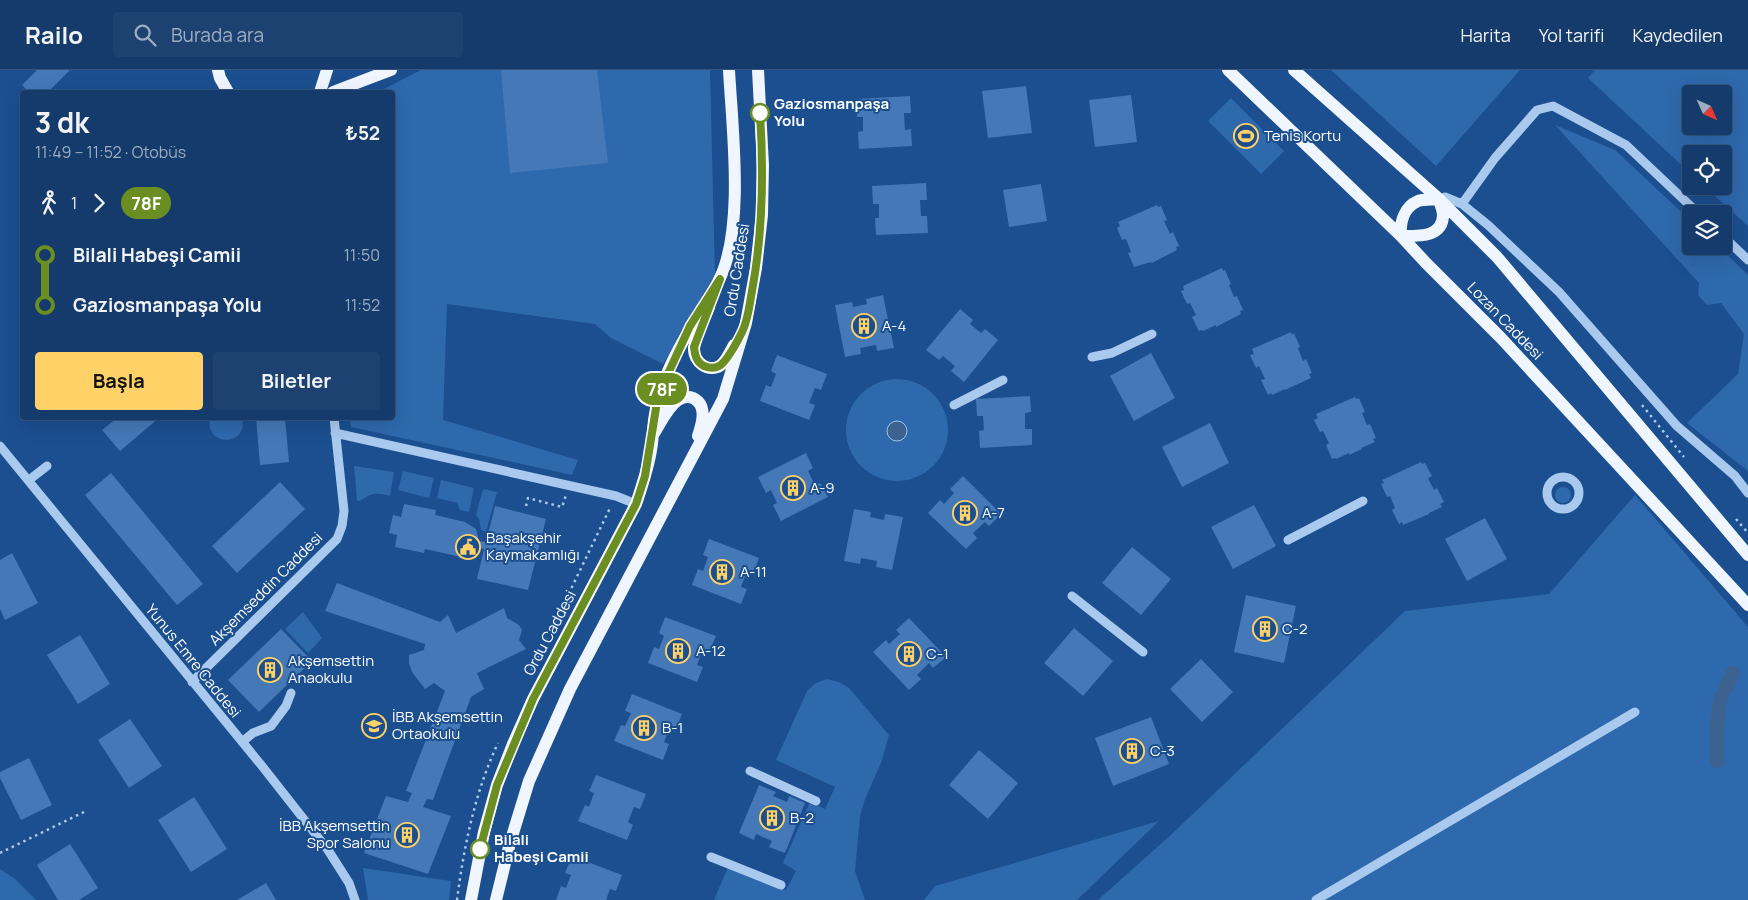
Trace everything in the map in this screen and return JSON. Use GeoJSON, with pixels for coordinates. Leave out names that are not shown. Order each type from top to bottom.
{"type":"FeatureCollection","features":[{"type":"Feature","properties":{"kind":"main road"},"geometry":{"type":"LineString","coordinates":[[218,70],[227,90]]}},
{"type":"Feature","properties":{"kind":"main road"},"geometry":{"type":"LineString","coordinates":[[321,90],[327,70]]}},
{"type":"Feature","properties":{"kind":"main road"},"geometry":{"type":"LineString","coordinates":[[338,90],[391,70]]}},
{"type":"Feature","properties":{"kind":"main road","name":"Ordu Caddesi"},"geometry":{"type":"LineString","coordinates":[[471,900],[484,832],[497,785],[513,744],[533,699],[636,504],[645,476],[657,402],[690,326],[720,279],[728,254],[734,188],[729,70]]}},
{"type":"Feature","properties":{"kind":"main road","name":"Ordu Caddesi"},"geometry":{"type":"LineString","coordinates":[[496,900],[510,843],[529,781],[570,689],[686,472],[723,398],[746,323],[756,268],[762,215],[763,165],[758,70]]}},
{"type":"Feature","properties":{"kind":"main road","name":"Lozan Caddesi"},"geometry":{"type":"LineString","coordinates":[[1228,70],[1401,236],[1501,338],[1748,605]]}},
{"type":"Feature","properties":{"kind":"main road"},"geometry":{"type":"LineString","coordinates":[[1294,70],[1438,199],[1497,257],[1748,555]]}},
{"type":"Feature","properties":{"kind":"main road"},"geometry":{"type":"LineString","coordinates":[[1438,199],[1443,215],[1439,228],[1433,233],[1424,236],[1401,236],[1400,225],[1409,208],[1418,201],[1438,199]]}},
{"type":"Feature","properties":{"kind":"main road"},"geometry":{"type":"LineString","coordinates":[[720,279],[694,347],[698,362],[712,368],[720,366],[727,358],[746,323]]}},
{"type":"Feature","properties":{"kind":"main road"},"geometry":{"type":"LineString","coordinates":[[653,436],[672,406],[680,399],[689,396],[696,399],[702,405],[703,417],[686,472]]}},
{"type":"Feature","properties":{"kind":"street"},"geometry":{"type":"LineString","coordinates":[[1462,204],[1495,158],[1537,110],[1553,106],[1626,145],[1689,205]]}},
{"type":"Feature","properties":{"kind":"street"},"geometry":{"type":"LineString","coordinates":[[1438,199],[1444,197],[1462,204],[1488,225],[1559,292],[1677,426],[1735,476],[1748,493]]}},
{"type":"Feature","properties":{"kind":"street"},"geometry":{"type":"LineString","coordinates":[[1732,245],[1748,260]]}},
{"type":"Feature","properties":{"kind":"street"},"geometry":{"type":"LineString","coordinates":[[1092,357],[1112,353],[1152,334]]}},
{"type":"Feature","properties":{"kind":"street"},"geometry":{"type":"LineString","coordinates":[[954,406],[1003,380]]}},
{"type":"Feature","properties":{"kind":"street","name":"Akşemseddin Caddesi"},"geometry":{"type":"LineString","coordinates":[[192,682],[329,549],[336,539],[342,526],[344,511],[334,420]]}},
{"type":"Feature","properties":{"kind":"street"},"geometry":{"type":"LineString","coordinates":[[335,434],[616,496],[636,504]]}},
{"type":"Feature","properties":{"kind":"street","name":"Yunus Emre Caddesi"},"geometry":{"type":"LineString","coordinates":[[0,446],[328,850],[349,883],[355,900]]}},
{"type":"Feature","properties":{"kind":"street"},"geometry":{"type":"LineString","coordinates":[[29,480],[47,466]]}},
{"type":"Feature","properties":{"kind":"street"},"geometry":{"type":"LineString","coordinates":[[1288,540],[1363,501]]}},
{"type":"Feature","properties":{"kind":"street"},"geometry":{"type":"LineString","coordinates":[[1072,596],[1143,652]]}},
{"type":"Feature","properties":{"kind":"street"},"geometry":{"type":"LineString","coordinates":[[242,742],[253,733],[271,726],[286,706],[290,693]]}},
{"type":"Feature","properties":{"kind":"street"},"geometry":{"type":"LineString","coordinates":[[1316,900],[1635,712]]}},
{"type":"Feature","properties":{"kind":"street"},"geometry":{"type":"LineString","coordinates":[[750,771],[816,802]]}},
{"type":"Feature","properties":{"kind":"street"},"geometry":{"type":"LineString","coordinates":[[711,857],[781,885]]}},
{"type":"Feature","properties":{"kind":"path"},"geometry":{"type":"LineString","coordinates":[[1638,400],[1686,460]]}},
{"type":"Feature","properties":{"kind":"path"},"geometry":{"type":"LineString","coordinates":[[526,506],[528,498],[562,507],[568,485]]}},
{"type":"Feature","properties":{"kind":"path"},"geometry":{"type":"LineString","coordinates":[[1735,518],[1748,533]]}},
{"type":"Feature","properties":{"kind":"path"},"geometry":{"type":"LineString","coordinates":[[0,853],[84,812]]}},
{"type":"Feature","properties":{"kind":"shaded area"},"geometry":{"type":"Polygon","coordinates":[[[421,70],[710,70],[715,274],[663,364],[611,338],[595,324],[447,304],[443,420],[578,460],[572,475],[351,427],[350,420],[395,420],[395,90],[382,90],[421,70]]]}},
{"type":"Feature","properties":{"kind":"shaded area"},"geometry":{"type":"Polygon","coordinates":[[[1331,70],[1520,70],[1436,166],[1331,70]]]}},
{"type":"Feature","properties":{"kind":"shaded area"},"geometry":{"type":"Polygon","coordinates":[[[1595,70],[1748,70],[1748,226],[1732,211],[1732,205],[1725,205],[1714,195],[1732,195],[1732,145],[1682,145],[1682,166],[1588,78],[1595,70]]]}},
{"type":"Feature","properties":{"kind":"shaded area","name":"Tenis Kortu"},"geometry":{"type":"Polygon","coordinates":[[[1231,98],[1284,151],[1261,174],[1208,121],[1231,98]]]}},
{"type":"Feature","properties":{"kind":"shaded area"},"geometry":{"type":"Polygon","coordinates":[[[1555,125],[1615,150],[1682,213],[1682,255],[1727,255],[1748,275],[1748,471],[1687,423],[1738,374],[1744,334],[1721,303],[1707,305],[1698,295],[1699,283],[1555,125]]]}},
{"type":"Feature","properties":{"kind":"shaded area"},"geometry":{"type":"Polygon","coordinates":[[[897,379],[917,383],[933,394],[944,410],[948,430],[944,450],[933,466],[917,477],[897,481],[877,477],[861,466],[850,450],[846,430],[850,410],[861,394],[877,383],[897,379]]]}},
{"type":"Feature","properties":{"kind":"shaded area"},"geometry":{"type":"Polygon","coordinates":[[[210,420],[242,420],[239,434],[226,440],[219,439],[213,435],[210,428],[210,420]]]}},
{"type":"Feature","properties":{"kind":"shaded area"},"geometry":{"type":"Polygon","coordinates":[[[897,421],[904,424],[907,431],[904,438],[897,441],[890,438],[887,431],[890,424],[897,421]]]}},
{"type":"Feature","properties":{"kind":"shaded area"},"geometry":{"type":"Polygon","coordinates":[[[354,466],[394,472],[390,496],[374,494],[360,501],[357,500],[354,466]]]}},
{"type":"Feature","properties":{"kind":"shaded area"},"geometry":{"type":"Polygon","coordinates":[[[403,471],[434,478],[429,498],[398,490],[403,471]]]}},
{"type":"Feature","properties":{"kind":"shaded area"},"geometry":{"type":"Polygon","coordinates":[[[441,480],[474,488],[469,512],[460,510],[457,503],[437,498],[441,480]]]}},
{"type":"Feature","properties":{"kind":"shaded area"},"geometry":{"type":"Polygon","coordinates":[[[1563,487],[1571,495],[1563,503],[1555,495],[1563,487]]]}},
{"type":"Feature","properties":{"kind":"shaded area"},"geometry":{"type":"Polygon","coordinates":[[[484,489],[497,492],[486,532],[481,530],[479,519],[476,515],[484,489]]]}},
{"type":"Feature","properties":{"kind":"shaded area"},"geometry":{"type":"Polygon","coordinates":[[[1635,495],[1748,627],[1748,900],[1098,900],[1173,833],[1405,611],[1549,594],[1635,495]]]}},
{"type":"Feature","properties":{"kind":"shaded area"},"geometry":{"type":"Polygon","coordinates":[[[303,612],[322,638],[308,653],[285,629],[303,612]]]}},
{"type":"Feature","properties":{"kind":"shaded area"},"geometry":{"type":"Polygon","coordinates":[[[827,679],[839,682],[849,688],[889,735],[881,763],[865,799],[860,816],[855,871],[865,900],[714,900],[728,867],[786,890],[796,871],[783,863],[810,802],[825,809],[835,787],[776,760],[807,691],[816,683],[827,679]]]}},
{"type":"Feature","properties":{"kind":"shaded area"},"geometry":{"type":"Polygon","coordinates":[[[1159,821],[1077,900],[924,900],[935,886],[1159,821]]]}},
{"type":"Feature","properties":{"kind":"shaded area"},"geometry":{"type":"Polygon","coordinates":[[[363,868],[451,881],[449,900],[368,900],[363,868]]]}},
{"type":"Feature","properties":{"kind":"shaded area"},"geometry":{"type":"Polygon","coordinates":[[[0,869],[15,879],[36,900],[0,900],[0,869]]]}},
{"type":"Feature","properties":{"kind":"building"},"geometry":{"type":"Polygon","coordinates":[[[37,70],[70,70],[50,90],[27,90],[22,85],[37,70]]]}},
{"type":"Feature","properties":{"kind":"building"},"geometry":{"type":"Polygon","coordinates":[[[501,70],[597,70],[608,163],[510,173],[501,70]]]}},
{"type":"Feature","properties":{"kind":"building"},"geometry":{"type":"Polygon","coordinates":[[[1026,86],[1032,133],[988,138],[982,91],[1026,86]]]}},
{"type":"Feature","properties":{"kind":"building"},"geometry":{"type":"Polygon","coordinates":[[[1131,95],[1137,142],[1095,147],[1089,100],[1131,95]]]}},
{"type":"Feature","properties":{"kind":"building"},"geometry":{"type":"Polygon","coordinates":[[[910,96],[911,113],[904,113],[905,130],[911,129],[912,146],[859,149],[858,132],[863,131],[863,117],[857,117],[856,99],[910,96]]]}},
{"type":"Feature","properties":{"kind":"building"},"geometry":{"type":"Polygon","coordinates":[[[926,183],[927,200],[920,200],[921,216],[927,216],[928,233],[876,235],[875,218],[879,218],[879,204],[873,204],[872,186],[926,183]]]}},
{"type":"Feature","properties":{"kind":"building"},"geometry":{"type":"Polygon","coordinates":[[[1041,184],[1047,221],[1009,227],[1003,190],[1041,184]]]}},
{"type":"Feature","properties":{"kind":"building"},"geometry":{"type":"Polygon","coordinates":[[[1157,205],[1158,207],[1161,206],[1167,220],[1164,221],[1170,234],[1173,232],[1179,246],[1176,247],[1177,250],[1152,263],[1134,267],[1128,253],[1131,252],[1126,239],[1122,240],[1117,228],[1120,226],[1118,222],[1157,205]]]}},
{"type":"Feature","properties":{"kind":"building"},"geometry":{"type":"Polygon","coordinates":[[[1222,268],[1223,271],[1225,270],[1231,284],[1229,285],[1234,297],[1237,296],[1243,310],[1240,311],[1241,314],[1216,327],[1216,325],[1199,331],[1192,317],[1196,315],[1190,303],[1187,304],[1181,291],[1184,290],[1183,286],[1222,268]]]}},
{"type":"Feature","properties":{"kind":"building","name":"A-4"},"geometry":{"type":"Polygon","coordinates":[[[883,295],[894,348],[877,351],[876,345],[860,348],[861,354],[845,357],[835,305],[852,302],[853,307],[867,304],[866,299],[883,295]]]}},
{"type":"Feature","properties":{"kind":"building"},"geometry":{"type":"Polygon","coordinates":[[[960,309],[973,320],[970,324],[981,333],[985,329],[998,340],[964,382],[951,371],[955,366],[943,356],[939,360],[926,350],[960,309]]]}},
{"type":"Feature","properties":{"kind":"building"},"geometry":{"type":"Polygon","coordinates":[[[1291,332],[1292,335],[1294,333],[1300,347],[1298,348],[1303,361],[1306,359],[1312,373],[1309,374],[1311,378],[1285,390],[1268,395],[1261,380],[1265,379],[1259,366],[1256,368],[1250,355],[1254,354],[1252,349],[1291,332]]]}},
{"type":"Feature","properties":{"kind":"building"},"geometry":{"type":"Polygon","coordinates":[[[1151,353],[1175,398],[1134,421],[1110,376],[1151,353]]]}},
{"type":"Feature","properties":{"kind":"building"},"geometry":{"type":"Polygon","coordinates":[[[777,355],[827,374],[821,390],[815,388],[809,403],[815,405],[809,420],[760,401],[766,385],[771,387],[776,374],[771,371],[777,355]]]}},
{"type":"Feature","properties":{"kind":"building"},"geometry":{"type":"Polygon","coordinates":[[[1030,396],[1031,412],[1025,413],[1025,429],[1032,429],[1032,445],[980,448],[979,431],[984,430],[983,416],[977,416],[976,399],[1030,396]]]}},
{"type":"Feature","properties":{"kind":"building"},"geometry":{"type":"Polygon","coordinates":[[[1355,397],[1356,399],[1359,398],[1365,412],[1362,413],[1367,425],[1370,424],[1376,438],[1373,439],[1375,442],[1349,455],[1349,453],[1332,459],[1326,445],[1329,443],[1323,431],[1320,432],[1314,420],[1318,418],[1316,414],[1355,397]]]}},
{"type":"Feature","properties":{"kind":"building"},"geometry":{"type":"Polygon","coordinates":[[[114,420],[157,420],[120,451],[102,430],[114,420]]]}},
{"type":"Feature","properties":{"kind":"building"},"geometry":{"type":"Polygon","coordinates":[[[256,420],[285,420],[289,462],[260,465],[256,420]]]}},
{"type":"Feature","properties":{"kind":"building"},"geometry":{"type":"Polygon","coordinates":[[[1210,423],[1229,463],[1182,487],[1162,447],[1210,423]]]}},
{"type":"Feature","properties":{"kind":"building","name":"A-9"},"geometry":{"type":"Polygon","coordinates":[[[806,453],[813,468],[808,471],[815,485],[820,483],[828,497],[781,521],[773,505],[777,503],[771,490],[766,493],[758,477],[806,453]]]}},
{"type":"Feature","properties":{"kind":"building"},"geometry":{"type":"Polygon","coordinates":[[[1421,462],[1422,464],[1425,463],[1432,476],[1428,478],[1434,490],[1437,488],[1444,502],[1440,504],[1442,507],[1429,514],[1403,525],[1402,522],[1399,524],[1392,510],[1395,508],[1390,496],[1387,497],[1381,484],[1384,483],[1382,480],[1421,462]]]}},
{"type":"Feature","properties":{"kind":"building"},"geometry":{"type":"Polygon","coordinates":[[[111,473],[203,584],[177,605],[85,495],[111,473]]]}},
{"type":"Feature","properties":{"kind":"building","name":"A-7"},"geometry":{"type":"Polygon","coordinates":[[[963,476],[1001,514],[989,526],[985,522],[973,533],[977,538],[966,549],[928,513],[940,500],[944,504],[954,493],[950,489],[963,476]]]}},
{"type":"Feature","properties":{"kind":"building"},"geometry":{"type":"Polygon","coordinates":[[[280,482],[305,509],[237,573],[212,546],[280,482]]]}},
{"type":"Feature","properties":{"kind":"building","name":"Başakşehir Kaymakamlığı"},"geometry":{"type":"Polygon","coordinates":[[[404,504],[436,510],[435,515],[465,522],[476,529],[479,541],[486,542],[495,506],[546,519],[528,590],[477,579],[484,549],[476,547],[470,555],[461,557],[425,549],[424,553],[395,547],[397,535],[389,533],[393,515],[401,517],[404,504]]]}},
{"type":"Feature","properties":{"kind":"building"},"geometry":{"type":"Polygon","coordinates":[[[1254,505],[1276,546],[1233,569],[1211,527],[1254,505]]]}},
{"type":"Feature","properties":{"kind":"building"},"geometry":{"type":"Polygon","coordinates":[[[854,509],[871,512],[870,517],[884,520],[885,514],[903,517],[892,570],[876,567],[877,561],[861,558],[860,564],[844,561],[854,509]]]}},
{"type":"Feature","properties":{"kind":"building"},"geometry":{"type":"Polygon","coordinates":[[[1485,518],[1507,559],[1467,581],[1445,539],[1485,518]]]}},
{"type":"Feature","properties":{"kind":"building","name":"A-11"},"geometry":{"type":"Polygon","coordinates":[[[709,539],[759,558],[753,574],[747,571],[741,587],[747,589],[741,604],[692,585],[698,569],[703,571],[708,557],[703,555],[709,539]]]}},
{"type":"Feature","properties":{"kind":"building"},"geometry":{"type":"Polygon","coordinates":[[[1132,547],[1171,579],[1141,615],[1102,583],[1132,547]]]}},
{"type":"Feature","properties":{"kind":"building"},"geometry":{"type":"Polygon","coordinates":[[[12,553],[38,603],[5,620],[0,609],[0,560],[12,553]]]}},
{"type":"Feature","properties":{"kind":"building","name":"İBB Akşemsettin Ortaokulu"},"geometry":{"type":"Polygon","coordinates":[[[337,583],[440,622],[448,615],[456,633],[504,608],[507,618],[519,625],[522,630],[519,640],[526,649],[477,673],[484,689],[471,697],[433,800],[427,799],[423,807],[451,816],[428,874],[364,853],[386,796],[408,802],[412,793],[406,791],[445,691],[434,683],[425,689],[412,672],[409,655],[424,650],[425,644],[325,611],[337,583]]]}},
{"type":"Feature","properties":{"kind":"building","name":"C-2"},"geometry":{"type":"Polygon","coordinates":[[[1246,595],[1296,606],[1284,663],[1234,652],[1246,595]]]}},
{"type":"Feature","properties":{"kind":"building","name":"A-12"},"geometry":{"type":"Polygon","coordinates":[[[665,617],[716,636],[709,652],[703,649],[697,665],[703,667],[697,682],[648,663],[654,647],[659,649],[664,636],[659,633],[665,617]]]}},
{"type":"Feature","properties":{"kind":"building","name":"C-1"},"geometry":{"type":"Polygon","coordinates":[[[909,618],[946,657],[933,668],[929,663],[917,675],[921,679],[909,690],[873,652],[886,640],[889,644],[900,634],[896,630],[909,618]]]}},
{"type":"Feature","properties":{"kind":"building"},"geometry":{"type":"Polygon","coordinates":[[[1074,628],[1113,661],[1083,696],[1044,663],[1074,628]]]}},
{"type":"Feature","properties":{"kind":"building","name":"Akşemsettin Anaokulu"},"geometry":{"type":"Polygon","coordinates":[[[281,629],[312,661],[259,712],[228,680],[281,629]]]}},
{"type":"Feature","properties":{"kind":"building"},"geometry":{"type":"Polygon","coordinates":[[[80,635],[110,684],[78,704],[47,655],[80,635]]]}},
{"type":"Feature","properties":{"kind":"building"},"geometry":{"type":"Polygon","coordinates":[[[1201,659],[1233,692],[1202,722],[1170,689],[1201,659]]]}},
{"type":"Feature","properties":{"kind":"building","name":"B-1"},"geometry":{"type":"Polygon","coordinates":[[[632,694],[682,714],[676,729],[670,727],[664,742],[669,744],[663,760],[614,741],[621,725],[625,726],[631,713],[625,711],[632,694]]]}},
{"type":"Feature","properties":{"kind":"building","name":"C-3"},"geometry":{"type":"Polygon","coordinates":[[[1151,717],[1169,764],[1113,786],[1095,738],[1151,717]]]}},
{"type":"Feature","properties":{"kind":"building"},"geometry":{"type":"Polygon","coordinates":[[[130,719],[162,766],[129,788],[98,740],[130,719]]]}},
{"type":"Feature","properties":{"kind":"building"},"geometry":{"type":"Polygon","coordinates":[[[979,750],[1018,783],[988,819],[949,785],[979,750]]]}},
{"type":"Feature","properties":{"kind":"building"},"geometry":{"type":"Polygon","coordinates":[[[29,758],[52,805],[21,820],[0,778],[0,772],[29,758]]]}},
{"type":"Feature","properties":{"kind":"building"},"geometry":{"type":"Polygon","coordinates":[[[596,775],[646,794],[640,809],[634,807],[628,822],[633,825],[627,840],[578,821],[585,805],[589,807],[594,793],[589,791],[596,775]]]}},
{"type":"Feature","properties":{"kind":"building","name":"B-2"},"geometry":{"type":"Polygon","coordinates":[[[759,785],[776,792],[773,796],[787,802],[789,796],[805,803],[785,853],[769,847],[772,841],[756,834],[754,840],[739,833],[759,785]]]}},
{"type":"Feature","properties":{"kind":"building"},"geometry":{"type":"Polygon","coordinates":[[[194,797],[227,849],[191,872],[158,820],[194,797]]]}},
{"type":"Feature","properties":{"kind":"building"},"geometry":{"type":"Polygon","coordinates":[[[70,844],[98,888],[79,900],[58,900],[37,865],[70,844]]]}},
{"type":"Feature","properties":{"kind":"building"},"geometry":{"type":"Polygon","coordinates":[[[572,856],[622,875],[616,891],[610,889],[606,900],[556,900],[561,886],[566,888],[571,875],[565,873],[572,856]]]}},
{"type":"Feature","properties":{"kind":"building"},"geometry":{"type":"Polygon","coordinates":[[[266,883],[276,900],[237,900],[266,883]]]}},
{"type":"Feature","properties":{"kind":"waterway"},"geometry":{"type":"LineString","coordinates":[[1717,761],[1717,726],[1720,700],[1733,673]]}},
{"type":"Feature","properties":{"kind":"bus line","name":"78F"},"geometry":{"type":"LineString","coordinates":[[480,849],[497,785],[533,699],[636,504],[651,451],[657,402],[674,358],[690,326],[720,279],[694,347],[698,362],[712,368],[720,366],[727,358],[746,323],[756,268],[762,215],[763,165],[760,113]]}},
{"type":"Feature","properties":{"kind":"place","name":"Gaziosmanpaşa Yolu"},"geometry":{"type":"Point","coordinates":[760,113]}},
{"type":"Feature","properties":{"kind":"place","name":"Tenis Kortu"},"geometry":{"type":"Point","coordinates":[1246,136]}},
{"type":"Feature","properties":{"kind":"place","name":"A-4"},"geometry":{"type":"Point","coordinates":[864,326]}},
{"type":"Feature","properties":{"kind":"place","name":"A-9"},"geometry":{"type":"Point","coordinates":[793,488]}},
{"type":"Feature","properties":{"kind":"place","name":"A-7"},"geometry":{"type":"Point","coordinates":[965,513]}},
{"type":"Feature","properties":{"kind":"place","name":"Başakşehir Kaymakamlığı"},"geometry":{"type":"Point","coordinates":[468,547]}},
{"type":"Feature","properties":{"kind":"place","name":"A-11"},"geometry":{"type":"Point","coordinates":[722,572]}},
{"type":"Feature","properties":{"kind":"place","name":"C-2"},"geometry":{"type":"Point","coordinates":[1265,629]}},
{"type":"Feature","properties":{"kind":"place","name":"A-12"},"geometry":{"type":"Point","coordinates":[678,651]}},
{"type":"Feature","properties":{"kind":"place","name":"C-1"},"geometry":{"type":"Point","coordinates":[909,654]}},
{"type":"Feature","properties":{"kind":"place","name":"Akşemsettin Anaokulu"},"geometry":{"type":"Point","coordinates":[270,670]}},
{"type":"Feature","properties":{"kind":"place","name":"İBB Akşemsettin Ortaokulu"},"geometry":{"type":"Point","coordinates":[374,726]}},
{"type":"Feature","properties":{"kind":"place","name":"B-1"},"geometry":{"type":"Point","coordinates":[644,728]}},
{"type":"Feature","properties":{"kind":"place","name":"C-3"},"geometry":{"type":"Point","coordinates":[1132,751]}},
{"type":"Feature","properties":{"kind":"place","name":"B-2"},"geometry":{"type":"Point","coordinates":[772,818]}},
{"type":"Feature","properties":{"kind":"place","name":"İBB Akşemsettin Spor Salonu"},"geometry":{"type":"Point","coordinates":[407,835]}},
{"type":"Feature","properties":{"kind":"place","name":"Bilali Habeşi Camii"},"geometry":{"type":"Point","coordinates":[480,849]}}]}
